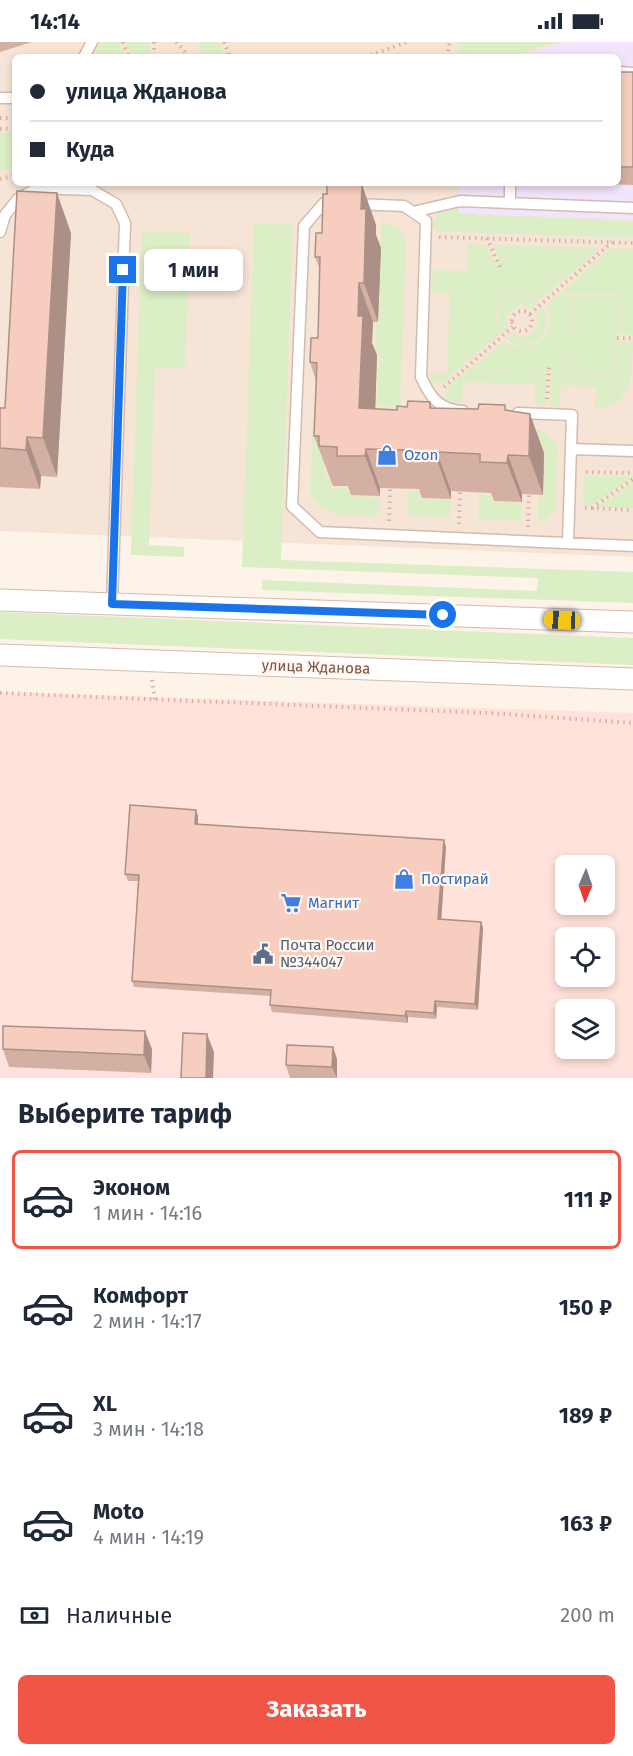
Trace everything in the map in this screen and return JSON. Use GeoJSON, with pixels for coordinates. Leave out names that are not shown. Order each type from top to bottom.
{"type":"FeatureCollection","features":[{"type":"Feature","properties":{"kind":"street"},"geometry":{"type":"LineString","coordinates":[[0,600],[633,622]]}},
{"type":"Feature","properties":{"kind":"street","name":"улица Жданова"},"geometry":{"type":"LineString","coordinates":[[0,655],[633,679]]}},
{"type":"Feature","properties":{"kind":"lane"},"geometry":{"type":"LineString","coordinates":[[510,186],[510,203]]}},
{"type":"Feature","properties":{"kind":"lane"},"geometry":{"type":"LineString","coordinates":[[0,232],[4,215],[18,199],[38,188],[92,189],[116,204],[125,223],[112,604]]}},
{"type":"Feature","properties":{"kind":"lane"},"geometry":{"type":"LineString","coordinates":[[413,212],[460,201],[633,208]]}},
{"type":"Feature","properties":{"kind":"lane"},"geometry":{"type":"LineString","coordinates":[[477,412],[455,411],[431,398],[421,377],[426,221],[404,206],[324,204],[303,226],[292,506],[320,532],[633,546]]}},
{"type":"Feature","properties":{"kind":"lane"},"geometry":{"type":"LineString","coordinates":[[508,413],[572,415],[568,543]]}},
{"type":"Feature","properties":{"kind":"lane"},"geometry":{"type":"LineString","coordinates":[[571,449],[633,451]]}},
{"type":"Feature","properties":{"kind":"path"},"geometry":{"type":"LineString","coordinates":[[176,42],[187,54]]}},
{"type":"Feature","properties":{"kind":"path"},"geometry":{"type":"LineString","coordinates":[[374,54],[408,42]]}},
{"type":"Feature","properties":{"kind":"path"},"geometry":{"type":"LineString","coordinates":[[425,236],[633,243]]}},
{"type":"Feature","properties":{"kind":"path"},"geometry":{"type":"LineString","coordinates":[[487,238],[501,268]]}},
{"type":"Feature","properties":{"kind":"path"},"geometry":{"type":"LineString","coordinates":[[530,315],[612,242]]}},
{"type":"Feature","properties":{"kind":"path"},"geometry":{"type":"LineString","coordinates":[[520,311],[530,315],[529,328],[519,331],[514,326],[515,314],[520,311]]}},
{"type":"Feature","properties":{"kind":"path"},"geometry":{"type":"LineString","coordinates":[[431,398],[514,326]]}},
{"type":"Feature","properties":{"kind":"path"},"geometry":{"type":"LineString","coordinates":[[617,338],[633,338]]}},
{"type":"Feature","properties":{"kind":"path"},"geometry":{"type":"LineString","coordinates":[[547,415],[549,368]]}},
{"type":"Feature","properties":{"kind":"path"},"geometry":{"type":"LineString","coordinates":[[571,471],[633,474]]}},
{"type":"Feature","properties":{"kind":"path"},"geometry":{"type":"LineString","coordinates":[[591,509],[633,479]]}},
{"type":"Feature","properties":{"kind":"path"},"geometry":{"type":"LineString","coordinates":[[388,535],[390,488]]}},
{"type":"Feature","properties":{"kind":"path"},"geometry":{"type":"LineString","coordinates":[[458,538],[460,492]]}},
{"type":"Feature","properties":{"kind":"path"},"geometry":{"type":"LineString","coordinates":[[527,542],[530,495]]}},
{"type":"Feature","properties":{"kind":"path"},"geometry":{"type":"LineString","coordinates":[[569,508],[633,510]]}},
{"type":"Feature","properties":{"kind":"path"},"geometry":{"type":"LineString","coordinates":[[0,693],[490,713],[633,723]]}},
{"type":"Feature","properties":{"kind":"shaded area"},"geometry":{"type":"Polygon","coordinates":[[[0,42],[633,42],[633,557],[0,531],[0,42]]]}},
{"type":"Feature","properties":{"kind":"shaded area"},"geometry":{"type":"Polygon","coordinates":[[[563,42],[633,42],[633,220],[459,213],[460,186],[621,186],[621,54],[524,54],[563,42]]]}},
{"type":"Feature","properties":{"kind":"shaded area"},"geometry":{"type":"Polygon","coordinates":[[[0,692],[633,713],[633,1078],[0,1078],[0,692]]]}},
{"type":"Feature","properties":{"kind":"green space"},"geometry":{"type":"Polygon","coordinates":[[[100,42],[120,42],[124,54],[98,54],[95,53],[100,42]]]}},
{"type":"Feature","properties":{"kind":"green space"},"geometry":{"type":"Polygon","coordinates":[[[127,42],[150,42],[150,54],[132,54],[127,42]]]}},
{"type":"Feature","properties":{"kind":"green space"},"geometry":{"type":"Polygon","coordinates":[[[199,42],[219,42],[223,52],[215,54],[201,54],[199,42]]]}},
{"type":"Feature","properties":{"kind":"green space"},"geometry":{"type":"Polygon","coordinates":[[[460,42],[556,42],[517,54],[460,54],[460,42]]]}},
{"type":"Feature","properties":{"kind":"green space"},"geometry":{"type":"Polygon","coordinates":[[[12,132],[12,168],[0,172],[0,133],[12,132]]]}},
{"type":"Feature","properties":{"kind":"green space"},"geometry":{"type":"Polygon","coordinates":[[[458,206],[459,214],[633,221],[633,238],[436,231],[432,226],[438,214],[458,206]]]}},
{"type":"Feature","properties":{"kind":"green space"},"geometry":{"type":"Polygon","coordinates":[[[381,220],[399,228],[406,241],[400,407],[377,406],[379,354],[375,353],[376,324],[380,323],[381,293],[377,293],[378,274],[382,274],[381,220]]]}},
{"type":"Feature","properties":{"kind":"green space"},"geometry":{"type":"Polygon","coordinates":[[[254,223],[293,225],[281,560],[633,572],[633,603],[262,590],[262,580],[537,591],[538,578],[242,567],[254,223]]]}},
{"type":"Feature","properties":{"kind":"green space"},"geometry":{"type":"Polygon","coordinates":[[[142,231],[190,233],[185,367],[155,367],[149,545],[184,547],[184,557],[131,555],[142,231]]]}},
{"type":"Feature","properties":{"kind":"green space"},"geometry":{"type":"Polygon","coordinates":[[[468,244],[486,245],[495,263],[527,252],[500,259],[493,245],[599,248],[574,271],[574,253],[573,271],[540,300],[523,295],[506,300],[496,315],[499,334],[472,357],[462,345],[471,358],[443,383],[431,382],[429,373],[447,374],[450,294],[432,292],[433,270],[467,271],[468,244]]]}},
{"type":"Feature","properties":{"kind":"green space"},"geometry":{"type":"Polygon","coordinates":[[[611,248],[633,249],[633,335],[618,334],[620,295],[560,293],[611,248]]]}},
{"type":"Feature","properties":{"kind":"green space"},"geometry":{"type":"Polygon","coordinates":[[[559,294],[573,295],[570,373],[496,370],[485,367],[495,371],[546,373],[545,406],[535,406],[535,384],[463,382],[462,403],[446,400],[446,389],[478,362],[483,366],[479,362],[504,341],[524,346],[540,341],[549,326],[550,317],[546,306],[559,294]]]}},
{"type":"Feature","properties":{"kind":"green space"},"geometry":{"type":"Polygon","coordinates":[[[574,295],[618,297],[616,375],[571,373],[574,295]]]}},
{"type":"Feature","properties":{"kind":"green space"},"geometry":{"type":"Polygon","coordinates":[[[523,296],[539,302],[531,308],[524,305],[512,309],[507,318],[508,327],[501,334],[498,320],[501,308],[510,300],[523,296]]]}},
{"type":"Feature","properties":{"kind":"green space"},"geometry":{"type":"Polygon","coordinates":[[[543,307],[546,325],[538,341],[521,346],[505,339],[512,333],[521,337],[533,332],[538,322],[536,313],[543,307]]]}},
{"type":"Feature","properties":{"kind":"green space"},"geometry":{"type":"Polygon","coordinates":[[[618,341],[633,342],[631,376],[628,386],[617,402],[608,407],[595,408],[596,387],[561,385],[560,407],[550,406],[551,373],[617,376],[618,341]]]}},
{"type":"Feature","properties":{"kind":"green space"},"geometry":{"type":"Polygon","coordinates":[[[313,420],[322,420],[325,477],[332,478],[332,488],[350,488],[350,496],[380,498],[379,515],[350,515],[332,512],[323,508],[310,494],[313,420]]]}},
{"type":"Feature","properties":{"kind":"green space"},"geometry":{"type":"Polygon","coordinates":[[[441,426],[538,429],[552,438],[557,447],[555,510],[546,521],[538,521],[538,498],[544,497],[545,451],[441,426]]]}},
{"type":"Feature","properties":{"kind":"green space"},"geometry":{"type":"Polygon","coordinates":[[[584,475],[633,477],[591,506],[583,506],[584,475]]]}},
{"type":"Feature","properties":{"kind":"green space"},"geometry":{"type":"Polygon","coordinates":[[[633,482],[633,508],[598,507],[633,482]]]}},
{"type":"Feature","properties":{"kind":"green space"},"geometry":{"type":"Polygon","coordinates":[[[408,491],[420,492],[420,499],[451,500],[450,517],[407,516],[408,491]]]}},
{"type":"Feature","properties":{"kind":"green space"},"geometry":{"type":"Polygon","coordinates":[[[479,494],[491,495],[491,502],[522,503],[521,520],[478,519],[479,494]]]}},
{"type":"Feature","properties":{"kind":"green space"},"geometry":{"type":"Polygon","coordinates":[[[0,612],[633,638],[633,665],[0,639],[0,612]]]}},
{"type":"Feature","properties":{"kind":"building"},"geometry":{"type":"Polygon","coordinates":[[[621,72],[633,72],[633,167],[621,167],[621,72]]]}},
{"type":"Feature","properties":{"kind":"building"},"geometry":{"type":"Polygon","coordinates":[[[327,186],[362,186],[361,209],[366,209],[364,283],[359,283],[358,316],[363,316],[359,408],[397,410],[397,406],[407,407],[408,401],[430,402],[430,408],[478,409],[479,404],[505,405],[505,410],[530,414],[529,456],[508,455],[507,463],[480,462],[480,454],[437,452],[437,460],[407,459],[408,450],[366,449],[365,456],[337,456],[337,447],[319,446],[319,436],[314,436],[317,363],[310,362],[311,338],[318,338],[320,257],[315,257],[316,233],[322,233],[323,194],[327,194],[327,186]]]}},
{"type":"Feature","properties":{"kind":"building"},"geometry":{"type":"Polygon","coordinates":[[[17,191],[57,193],[43,438],[27,437],[26,450],[0,448],[0,408],[5,408],[17,191]]]}},
{"type":"Feature","properties":{"kind":"building","name":"Магнит"},"geometry":{"type":"Polygon","coordinates":[[[130,805],[196,810],[195,824],[444,840],[438,919],[481,922],[475,1004],[435,1001],[434,1013],[406,1011],[405,1016],[270,1005],[271,990],[132,981],[139,875],[125,874],[130,805]]]}},
{"type":"Feature","properties":{"kind":"building"},"geometry":{"type":"Polygon","coordinates":[[[3,1026],[145,1031],[144,1055],[3,1049],[3,1026]]]}},
{"type":"Feature","properties":{"kind":"building"},"geometry":{"type":"Polygon","coordinates":[[[183,1033],[207,1034],[206,1078],[181,1078],[183,1033]]]}},
{"type":"Feature","properties":{"kind":"building"},"geometry":{"type":"Polygon","coordinates":[[[287,1045],[333,1047],[332,1067],[286,1065],[287,1045]]]}},
{"type":"Feature","properties":{"kind":"place","name":"Ozon"},"geometry":{"type":"Point","coordinates":[387,455]}},
{"type":"Feature","properties":{"kind":"place","name":"Постирай"},"geometry":{"type":"Point","coordinates":[404,879]}},
{"type":"Feature","properties":{"kind":"place","name":"Магнит"},"geometry":{"type":"Point","coordinates":[291,903]}},
{"type":"Feature","properties":{"kind":"place","name":"Почта России №344047"},"geometry":{"type":"Point","coordinates":[263,954]}},
{"type":"Feature","properties":{"kind":"route"},"geometry":{"type":"LineString","coordinates":[[123,270],[112,604],[443,615]]}}]}
